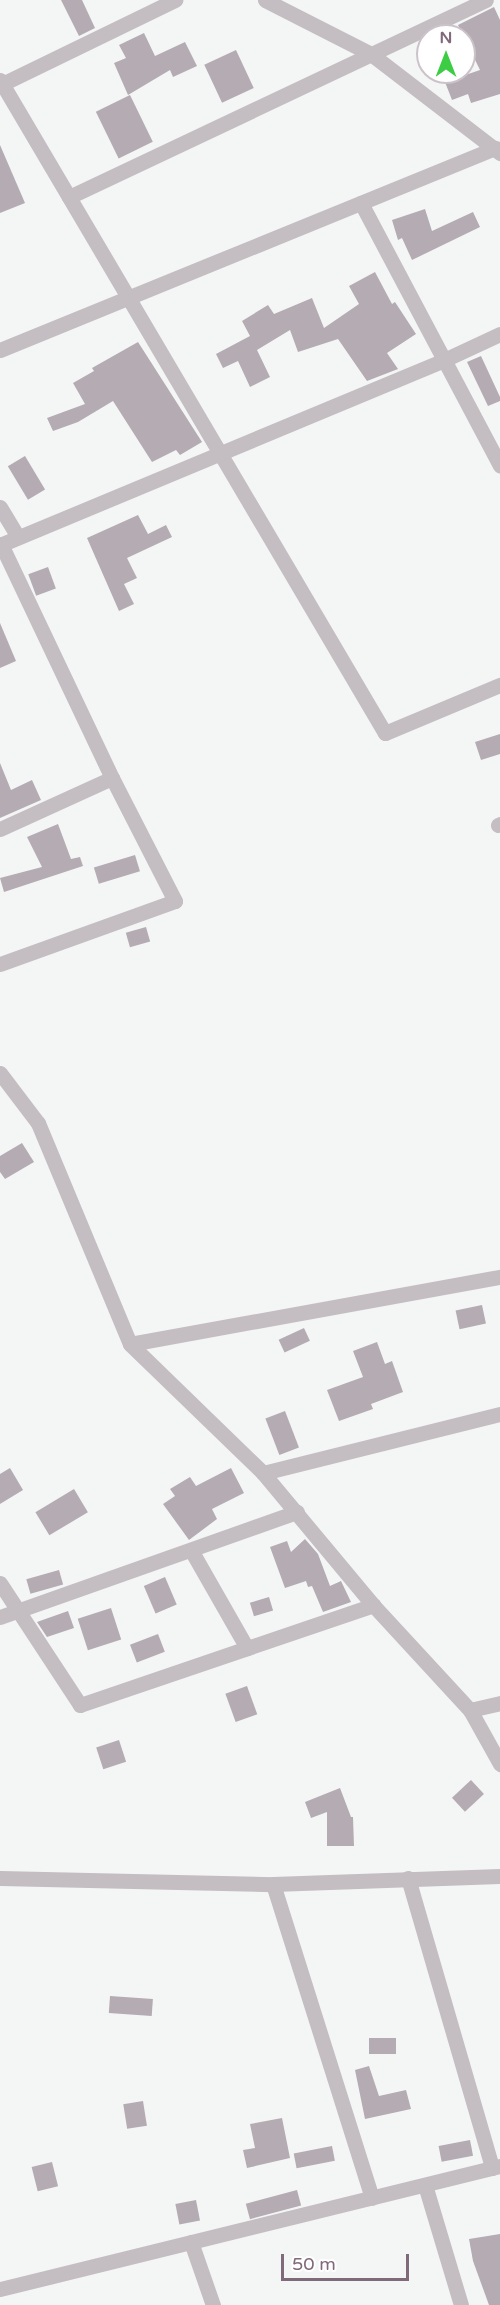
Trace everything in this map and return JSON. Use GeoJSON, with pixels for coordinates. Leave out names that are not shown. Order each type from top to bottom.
{"type":"FeatureCollection","features":[{"type":"Feature","properties":{"kind":"street"},"geometry":{"type":"LineString","coordinates":[[174,0],[1,83],[385,733],[500,685]]}},
{"type":"Feature","properties":{"kind":"street"},"geometry":{"type":"LineString","coordinates":[[265,0],[371,54],[497,151]]}},
{"type":"Feature","properties":{"kind":"street"},"geometry":{"type":"LineString","coordinates":[[69,197],[486,0]]}},
{"type":"Feature","properties":{"kind":"street"},"geometry":{"type":"LineString","coordinates":[[0,351],[361,203],[497,151]]}},
{"type":"Feature","properties":{"kind":"street"},"geometry":{"type":"LineString","coordinates":[[361,203],[500,465]]}},
{"type":"Feature","properties":{"kind":"street"},"geometry":{"type":"LineString","coordinates":[[0,964],[175,901],[112,778],[1,545],[444,360],[500,334]]}},
{"type":"Feature","properties":{"kind":"street"},"geometry":{"type":"LineString","coordinates":[[0,507],[18,537]]}},
{"type":"Feature","properties":{"kind":"street"},"geometry":{"type":"LineString","coordinates":[[0,829],[112,778]]}},
{"type":"Feature","properties":{"kind":"street"},"geometry":{"type":"LineString","coordinates":[[0,1073],[38,1123],[130,1344],[263,1473],[373,1605],[470,1710],[500,1764]]}},
{"type":"Feature","properties":{"kind":"street"},"geometry":{"type":"LineString","coordinates":[[130,1344],[500,1277]]}},
{"type":"Feature","properties":{"kind":"street"},"geometry":{"type":"LineString","coordinates":[[263,1473],[500,1414]]}},
{"type":"Feature","properties":{"kind":"street"},"geometry":{"type":"LineString","coordinates":[[0,1617],[297,1512]]}},
{"type":"Feature","properties":{"kind":"street"},"geometry":{"type":"LineString","coordinates":[[190,1550],[247,1648]]}},
{"type":"Feature","properties":{"kind":"street"},"geometry":{"type":"LineString","coordinates":[[0,1583],[80,1705],[373,1605]]}},
{"type":"Feature","properties":{"kind":"street"},"geometry":{"type":"LineString","coordinates":[[470,1710],[500,1703]]}},
{"type":"Feature","properties":{"kind":"street"},"geometry":{"type":"LineString","coordinates":[[0,1878],[273,1884],[500,1876]]}},
{"type":"Feature","properties":{"kind":"street"},"geometry":{"type":"LineString","coordinates":[[0,2289],[496,2167],[408,1878]]}},
{"type":"Feature","properties":{"kind":"street"},"geometry":{"type":"LineString","coordinates":[[273,1884],[372,2198]]}},
{"type":"Feature","properties":{"kind":"street"},"geometry":{"type":"LineString","coordinates":[[425,2185],[461,2305]]}},
{"type":"Feature","properties":{"kind":"street"},"geometry":{"type":"LineString","coordinates":[[190,2242],[213,2305]]}},
{"type":"Feature","properties":{"kind":"building"},"geometry":{"type":"Polygon","coordinates":[[[61,0],[82,0],[95,28],[79,36],[61,0]]]}},
{"type":"Feature","properties":{"kind":"building"},"geometry":{"type":"Polygon","coordinates":[[[494,7],[500,20],[500,94],[471,103],[468,94],[452,100],[446,84],[476,84],[476,71],[480,70],[476,62],[476,24],[460,24],[494,7]]]}},
{"type":"Feature","properties":{"kind":"building"},"geometry":{"type":"Polygon","coordinates":[[[144,33],[155,56],[185,42],[197,66],[173,77],[170,70],[128,95],[114,63],[126,58],[119,45],[144,33]]]}},
{"type":"Feature","properties":{"kind":"building"},"geometry":{"type":"Polygon","coordinates":[[[236,50],[254,88],[222,103],[204,65],[236,50]]]}},
{"type":"Feature","properties":{"kind":"building"},"geometry":{"type":"Polygon","coordinates":[[[130,95],[153,142],[119,158],[96,112],[130,95]]]}},
{"type":"Feature","properties":{"kind":"building"},"geometry":{"type":"Polygon","coordinates":[[[0,145],[25,203],[0,213],[0,145]]]}},
{"type":"Feature","properties":{"kind":"building"},"geometry":{"type":"Polygon","coordinates":[[[425,209],[432,231],[473,212],[480,227],[412,260],[402,238],[398,240],[392,220],[425,209]]]}},
{"type":"Feature","properties":{"kind":"building"},"geometry":{"type":"Polygon","coordinates":[[[375,272],[392,304],[395,302],[416,334],[387,353],[398,369],[367,381],[338,339],[298,352],[290,330],[257,350],[270,377],[250,387],[238,361],[223,368],[216,354],[250,336],[242,321],[268,305],[274,314],[312,298],[324,328],[359,304],[349,286],[375,272]]]}},
{"type":"Feature","properties":{"kind":"building"},"geometry":{"type":"Polygon","coordinates":[[[138,342],[202,442],[180,455],[176,450],[152,462],[113,401],[78,422],[53,431],[47,418],[85,404],[73,383],[94,371],[92,368],[138,342]]]}},
{"type":"Feature","properties":{"kind":"building"},"geometry":{"type":"Polygon","coordinates":[[[481,356],[500,397],[500,401],[488,406],[467,362],[481,356]]]}},
{"type":"Feature","properties":{"kind":"building"},"geometry":{"type":"Polygon","coordinates":[[[25,456],[45,489],[28,500],[8,466],[25,456]]]}},
{"type":"Feature","properties":{"kind":"building"},"geometry":{"type":"Polygon","coordinates":[[[138,515],[148,534],[166,525],[172,537],[127,558],[137,578],[124,584],[134,604],[119,611],[87,538],[138,515]]]}},
{"type":"Feature","properties":{"kind":"building"},"geometry":{"type":"Polygon","coordinates":[[[48,567],[56,589],[36,596],[28,574],[48,567]]]}},
{"type":"Feature","properties":{"kind":"building"},"geometry":{"type":"Polygon","coordinates":[[[0,623],[16,661],[0,668],[0,623]]]}},
{"type":"Feature","properties":{"kind":"building"},"geometry":{"type":"Polygon","coordinates":[[[500,734],[500,754],[481,760],[475,742],[500,734]]]}},
{"type":"Feature","properties":{"kind":"building"},"geometry":{"type":"Polygon","coordinates":[[[0,763],[11,790],[32,780],[41,800],[0,818],[0,763]]]}},
{"type":"Feature","properties":{"kind":"building"},"geometry":{"type":"Polygon","coordinates":[[[58,824],[71,859],[80,857],[83,866],[4,892],[0,878],[42,867],[27,837],[58,824]]]}},
{"type":"Feature","properties":{"kind":"building"},"geometry":{"type":"Polygon","coordinates":[[[135,855],[140,871],[99,884],[94,868],[135,855]]]}},
{"type":"Feature","properties":{"kind":"building"},"geometry":{"type":"Polygon","coordinates":[[[146,927],[150,941],[130,947],[126,933],[146,927]]]}},
{"type":"Feature","properties":{"kind":"building"},"geometry":{"type":"Polygon","coordinates":[[[22,1143],[34,1162],[5,1179],[0,1172],[0,1156],[22,1143]]]}},
{"type":"Feature","properties":{"kind":"building"},"geometry":{"type":"Polygon","coordinates":[[[482,1305],[486,1324],[460,1329],[456,1311],[482,1305]]]}},
{"type":"Feature","properties":{"kind":"building"},"geometry":{"type":"Polygon","coordinates":[[[304,1328],[310,1341],[285,1353],[279,1340],[304,1328]]]}},
{"type":"Feature","properties":{"kind":"building"},"geometry":{"type":"Polygon","coordinates":[[[377,1342],[385,1364],[392,1361],[403,1392],[371,1404],[373,1409],[339,1421],[327,1390],[363,1377],[353,1351],[377,1342]]]}},
{"type":"Feature","properties":{"kind":"building"},"geometry":{"type":"Polygon","coordinates":[[[285,1411],[299,1447],[279,1455],[265,1419],[285,1411]]]}},
{"type":"Feature","properties":{"kind":"building"},"geometry":{"type":"Polygon","coordinates":[[[10,1468],[23,1490],[0,1504],[0,1474],[10,1468]]]}},
{"type":"Feature","properties":{"kind":"building"},"geometry":{"type":"Polygon","coordinates":[[[231,1468],[244,1493],[212,1509],[217,1519],[189,1540],[163,1504],[175,1496],[170,1489],[190,1477],[196,1486],[231,1468]]]}},
{"type":"Feature","properties":{"kind":"building"},"geometry":{"type":"Polygon","coordinates":[[[74,1489],[88,1512],[49,1535],[35,1512],[74,1489]]]}},
{"type":"Feature","properties":{"kind":"building"},"geometry":{"type":"Polygon","coordinates":[[[305,1539],[318,1554],[330,1586],[341,1581],[351,1602],[323,1612],[312,1586],[308,1587],[306,1581],[285,1588],[270,1547],[287,1541],[291,1552],[305,1539]]]}},
{"type":"Feature","properties":{"kind":"building"},"geometry":{"type":"Polygon","coordinates":[[[59,1570],[63,1584],[30,1594],[26,1579],[59,1570]]]}},
{"type":"Feature","properties":{"kind":"building"},"geometry":{"type":"Polygon","coordinates":[[[165,1577],[177,1605],[156,1614],[144,1586],[165,1577]]]}},
{"type":"Feature","properties":{"kind":"building"},"geometry":{"type":"Polygon","coordinates":[[[269,1597],[273,1610],[254,1616],[250,1603],[269,1597]]]}},
{"type":"Feature","properties":{"kind":"building"},"geometry":{"type":"Polygon","coordinates":[[[111,1608],[121,1639],[88,1650],[78,1619],[111,1608]]]}},
{"type":"Feature","properties":{"kind":"building"},"geometry":{"type":"Polygon","coordinates":[[[68,1611],[74,1628],[47,1637],[37,1622],[68,1611]]]}},
{"type":"Feature","properties":{"kind":"building"},"geometry":{"type":"Polygon","coordinates":[[[158,1634],[165,1652],[137,1662],[130,1645],[158,1634]]]}},
{"type":"Feature","properties":{"kind":"building"},"geometry":{"type":"Polygon","coordinates":[[[247,1686],[257,1714],[236,1722],[225,1694],[247,1686]]]}},
{"type":"Feature","properties":{"kind":"building"},"geometry":{"type":"Polygon","coordinates":[[[119,1740],[126,1762],[103,1769],[96,1747],[119,1740]]]}},
{"type":"Feature","properties":{"kind":"building"},"geometry":{"type":"Polygon","coordinates":[[[471,1780],[484,1794],[465,1812],[452,1798],[471,1780]]]}},
{"type":"Feature","properties":{"kind":"building"},"geometry":{"type":"Polygon","coordinates":[[[340,1788],[351,1817],[353,1817],[354,1846],[327,1846],[327,1812],[311,1818],[305,1802],[340,1788]]]}},
{"type":"Feature","properties":{"kind":"building"},"geometry":{"type":"Polygon","coordinates":[[[110,1996],[153,1999],[152,2016],[109,2013],[110,1996]]]}},
{"type":"Feature","properties":{"kind":"building"},"geometry":{"type":"Polygon","coordinates":[[[369,2038],[396,2038],[396,2054],[369,2054],[369,2038]]]}},
{"type":"Feature","properties":{"kind":"building"},"geometry":{"type":"Polygon","coordinates":[[[369,2066],[379,2096],[406,2090],[411,2109],[365,2119],[355,2070],[369,2066]]]}},
{"type":"Feature","properties":{"kind":"building"},"geometry":{"type":"Polygon","coordinates":[[[143,2101],[147,2126],[127,2129],[123,2104],[143,2101]]]}},
{"type":"Feature","properties":{"kind":"building"},"geometry":{"type":"Polygon","coordinates":[[[282,2118],[290,2158],[247,2168],[243,2150],[255,2148],[250,2124],[282,2118]]]}},
{"type":"Feature","properties":{"kind":"building"},"geometry":{"type":"Polygon","coordinates":[[[470,2140],[473,2156],[442,2162],[439,2146],[470,2140]]]}},
{"type":"Feature","properties":{"kind":"building"},"geometry":{"type":"Polygon","coordinates":[[[332,2146],[335,2161],[297,2168],[294,2153],[332,2146]]]}},
{"type":"Feature","properties":{"kind":"building"},"geometry":{"type":"Polygon","coordinates":[[[52,2162],[58,2186],[38,2191],[32,2167],[52,2162]]]}},
{"type":"Feature","properties":{"kind":"building"},"geometry":{"type":"Polygon","coordinates":[[[297,2190],[301,2205],[250,2219],[246,2204],[297,2190]]]}},
{"type":"Feature","properties":{"kind":"building"},"geometry":{"type":"Polygon","coordinates":[[[196,2200],[200,2221],[179,2225],[175,2204],[196,2200]]]}},
{"type":"Feature","properties":{"kind":"building"},"geometry":{"type":"Polygon","coordinates":[[[500,2234],[500,2305],[489,2305],[473,2261],[469,2239],[500,2234]]]}}]}
